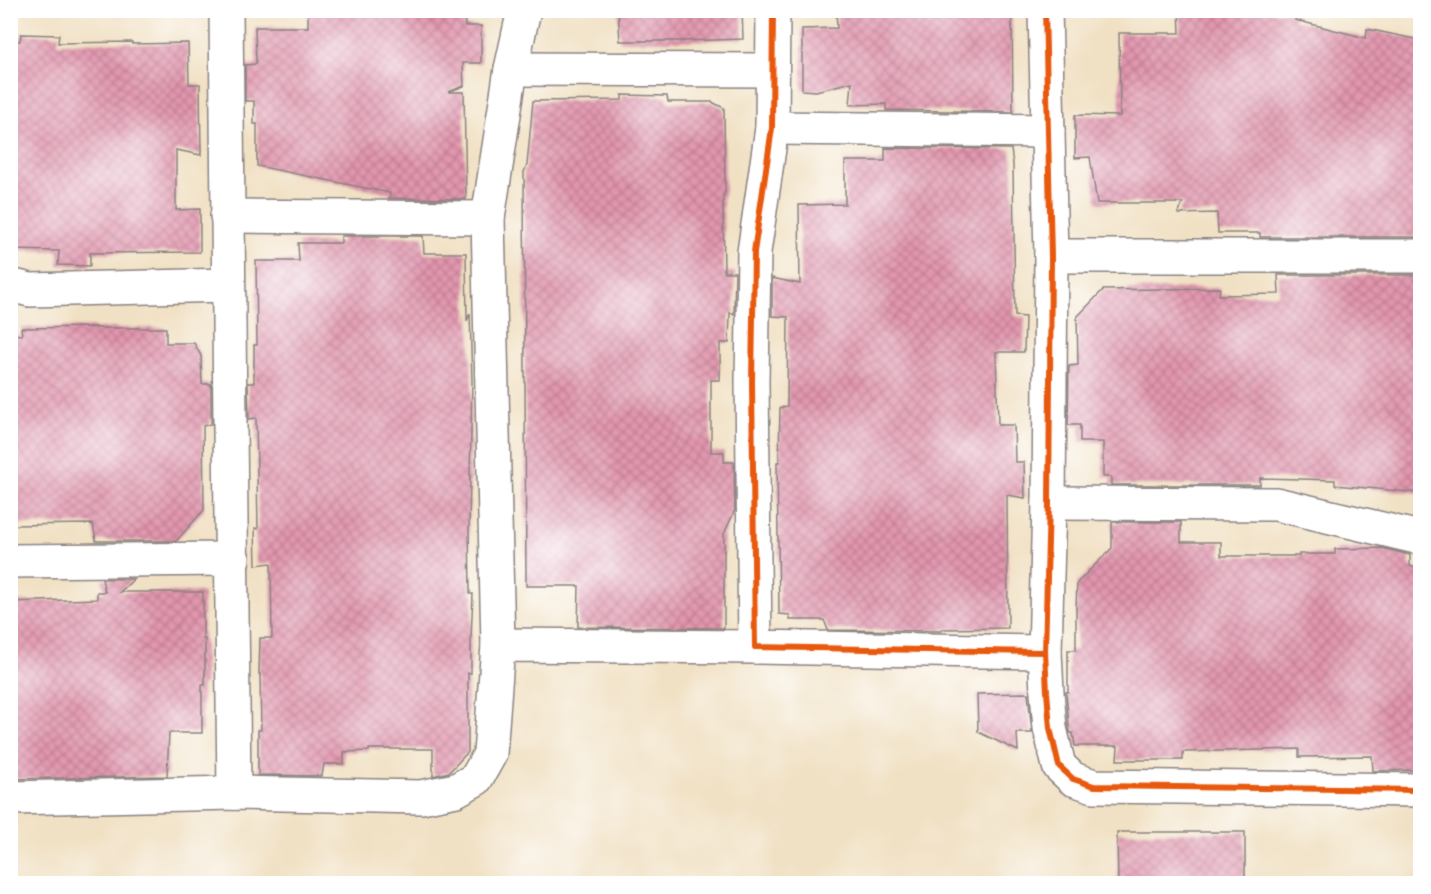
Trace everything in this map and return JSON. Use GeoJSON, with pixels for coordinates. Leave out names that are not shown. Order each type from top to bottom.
{"type":"FeatureCollection","features":[{"type":"Feature","properties":{"kind":"street"},"geometry":{"type":"LineString","coordinates":[[226,10],[234,793]]}},
{"type":"Feature","properties":{"kind":"street"},"geometry":{"type":"LineString","coordinates":[[10,798],[234,793],[421,796],[456,790],[476,779],[490,754],[498,645],[488,218],[511,69],[524,10]]}},
{"type":"Feature","properties":{"kind":"street"},"geometry":{"type":"LineString","coordinates":[[755,647],[752,394],[754,252],[772,128],[773,10]]}},
{"type":"Feature","properties":{"kind":"street"},"geometry":{"type":"LineString","coordinates":[[1045,10],[1051,256],[1045,652],[1050,728],[1059,766],[1073,779],[1094,786],[1420,790]]}},
{"type":"Feature","properties":{"kind":"street"},"geometry":{"type":"LineString","coordinates":[[511,69],[772,70]]}},
{"type":"Feature","properties":{"kind":"street"},"geometry":{"type":"LineString","coordinates":[[772,128],[1048,131]]}},
{"type":"Feature","properties":{"kind":"street"},"geometry":{"type":"LineString","coordinates":[[227,216],[488,218]]}},
{"type":"Feature","properties":{"kind":"street"},"geometry":{"type":"LineString","coordinates":[[1051,256],[1420,256]]}},
{"type":"Feature","properties":{"kind":"street"},"geometry":{"type":"LineString","coordinates":[[10,285],[30,290],[228,285]]}},
{"type":"Feature","properties":{"kind":"street"},"geometry":{"type":"LineString","coordinates":[[1049,503],[1276,504],[1420,538]]}},
{"type":"Feature","properties":{"kind":"street"},"geometry":{"type":"LineString","coordinates":[[10,561],[233,560]]}},
{"type":"Feature","properties":{"kind":"street"},"geometry":{"type":"LineString","coordinates":[[498,645],[1045,652]]}},
{"type":"Feature","properties":{"kind":"building"},"geometry":{"type":"Polygon","coordinates":[[[308,10],[464,10],[465,26],[481,26],[481,63],[463,63],[464,86],[448,92],[464,92],[466,199],[389,198],[390,193],[257,166],[257,124],[254,124],[254,101],[245,101],[245,65],[256,64],[255,27],[308,27],[308,10]]]}},
{"type":"Feature","properties":{"kind":"building"},"geometry":{"type":"Polygon","coordinates":[[[618,10],[742,10],[743,39],[620,41],[618,10]]]}},
{"type":"Feature","properties":{"kind":"building"},"geometry":{"type":"Polygon","coordinates":[[[836,10],[1012,10],[1013,112],[886,110],[886,104],[850,105],[852,82],[816,91],[802,90],[802,29],[837,28],[836,10]]]}},
{"type":"Feature","properties":{"kind":"building"},"geometry":{"type":"Polygon","coordinates":[[[1179,10],[1295,12],[1295,20],[1366,38],[1367,29],[1420,40],[1420,237],[1260,237],[1260,233],[1218,233],[1217,213],[1178,214],[1183,203],[1097,203],[1090,157],[1075,158],[1075,115],[1120,116],[1119,33],[1180,33],[1179,10]]]}},
{"type":"Feature","properties":{"kind":"building"},"geometry":{"type":"Polygon","coordinates":[[[21,34],[59,35],[58,43],[188,43],[189,84],[200,84],[201,155],[176,150],[176,210],[200,209],[200,252],[90,253],[90,266],[58,265],[59,251],[10,250],[10,41],[20,41],[21,34]]]}},
{"type":"Feature","properties":{"kind":"building"},"geometry":{"type":"Polygon","coordinates":[[[622,95],[667,96],[668,102],[712,102],[724,108],[724,272],[735,272],[734,314],[730,313],[729,343],[720,343],[720,380],[711,380],[711,452],[724,452],[724,462],[734,462],[735,510],[724,534],[724,628],[578,627],[579,586],[526,586],[524,172],[527,165],[533,101],[622,100],[622,95]]]}},
{"type":"Feature","properties":{"kind":"building"},"geometry":{"type":"Polygon","coordinates":[[[885,148],[1011,149],[1015,316],[1025,317],[1024,352],[996,352],[998,425],[1014,425],[1015,462],[1024,462],[1025,498],[1007,495],[1008,628],[942,629],[941,631],[828,630],[824,620],[790,620],[790,615],[779,614],[777,462],[779,462],[780,408],[787,406],[788,317],[772,316],[772,278],[800,284],[799,205],[845,204],[845,161],[885,161],[885,148]]]}},
{"type":"Feature","properties":{"kind":"building"},"geometry":{"type":"Polygon","coordinates":[[[341,236],[423,236],[424,253],[466,253],[467,321],[470,313],[472,382],[469,526],[470,594],[473,594],[471,673],[468,673],[468,752],[449,772],[433,776],[433,749],[369,749],[369,751],[344,752],[344,764],[324,764],[322,776],[258,775],[258,730],[261,730],[260,638],[272,638],[271,563],[256,565],[255,528],[258,529],[256,418],[249,419],[248,383],[254,383],[254,345],[257,345],[256,261],[299,261],[298,243],[341,243],[341,236]]]}},
{"type":"Feature","properties":{"kind":"building"},"geometry":{"type":"Polygon","coordinates":[[[1278,275],[1420,275],[1420,493],[1335,485],[1335,480],[1260,478],[1260,485],[1111,485],[1111,477],[1103,477],[1103,442],[1080,442],[1080,425],[1068,425],[1069,366],[1078,365],[1077,317],[1103,290],[1220,288],[1219,295],[1279,294],[1278,275]]]}},
{"type":"Feature","properties":{"kind":"building"},"geometry":{"type":"Polygon","coordinates":[[[21,328],[166,328],[166,343],[194,343],[201,356],[202,384],[211,384],[211,424],[203,426],[204,510],[176,541],[96,541],[93,524],[10,525],[10,334],[22,335],[21,328]]]}},
{"type":"Feature","properties":{"kind":"building"},"geometry":{"type":"Polygon","coordinates":[[[1112,522],[1181,522],[1181,542],[1221,542],[1221,556],[1299,556],[1299,554],[1335,554],[1335,549],[1382,548],[1410,555],[1410,566],[1420,570],[1420,770],[1373,771],[1372,756],[1299,757],[1299,749],[1183,752],[1183,760],[1117,760],[1118,746],[1075,746],[1073,733],[1070,733],[1066,692],[1068,692],[1068,650],[1076,650],[1077,583],[1112,548],[1112,522]]]}},
{"type":"Feature","properties":{"kind":"building"},"geometry":{"type":"Polygon","coordinates":[[[102,579],[134,579],[120,592],[203,592],[205,685],[202,685],[202,733],[169,733],[167,776],[10,779],[10,602],[97,599],[97,592],[105,592],[102,579]]]}},
{"type":"Feature","properties":{"kind":"building"},"geometry":{"type":"Polygon","coordinates":[[[1028,693],[1032,733],[1017,733],[1018,751],[978,732],[977,694],[1028,693]]]}},
{"type":"Feature","properties":{"kind":"building"},"geometry":{"type":"Polygon","coordinates":[[[1117,832],[1245,832],[1245,884],[1118,884],[1117,832]]]}},
{"type":"Feature","properties":{"kind":"cycle path"},"geometry":{"type":"LineString","coordinates":[[773,10],[772,128],[754,252],[752,382],[755,647],[1045,652]]}},
{"type":"Feature","properties":{"kind":"cycle path"},"geometry":{"type":"LineString","coordinates":[[1045,10],[1051,256],[1045,652],[1050,728],[1059,766],[1073,779],[1094,786],[1420,790]]}}]}
